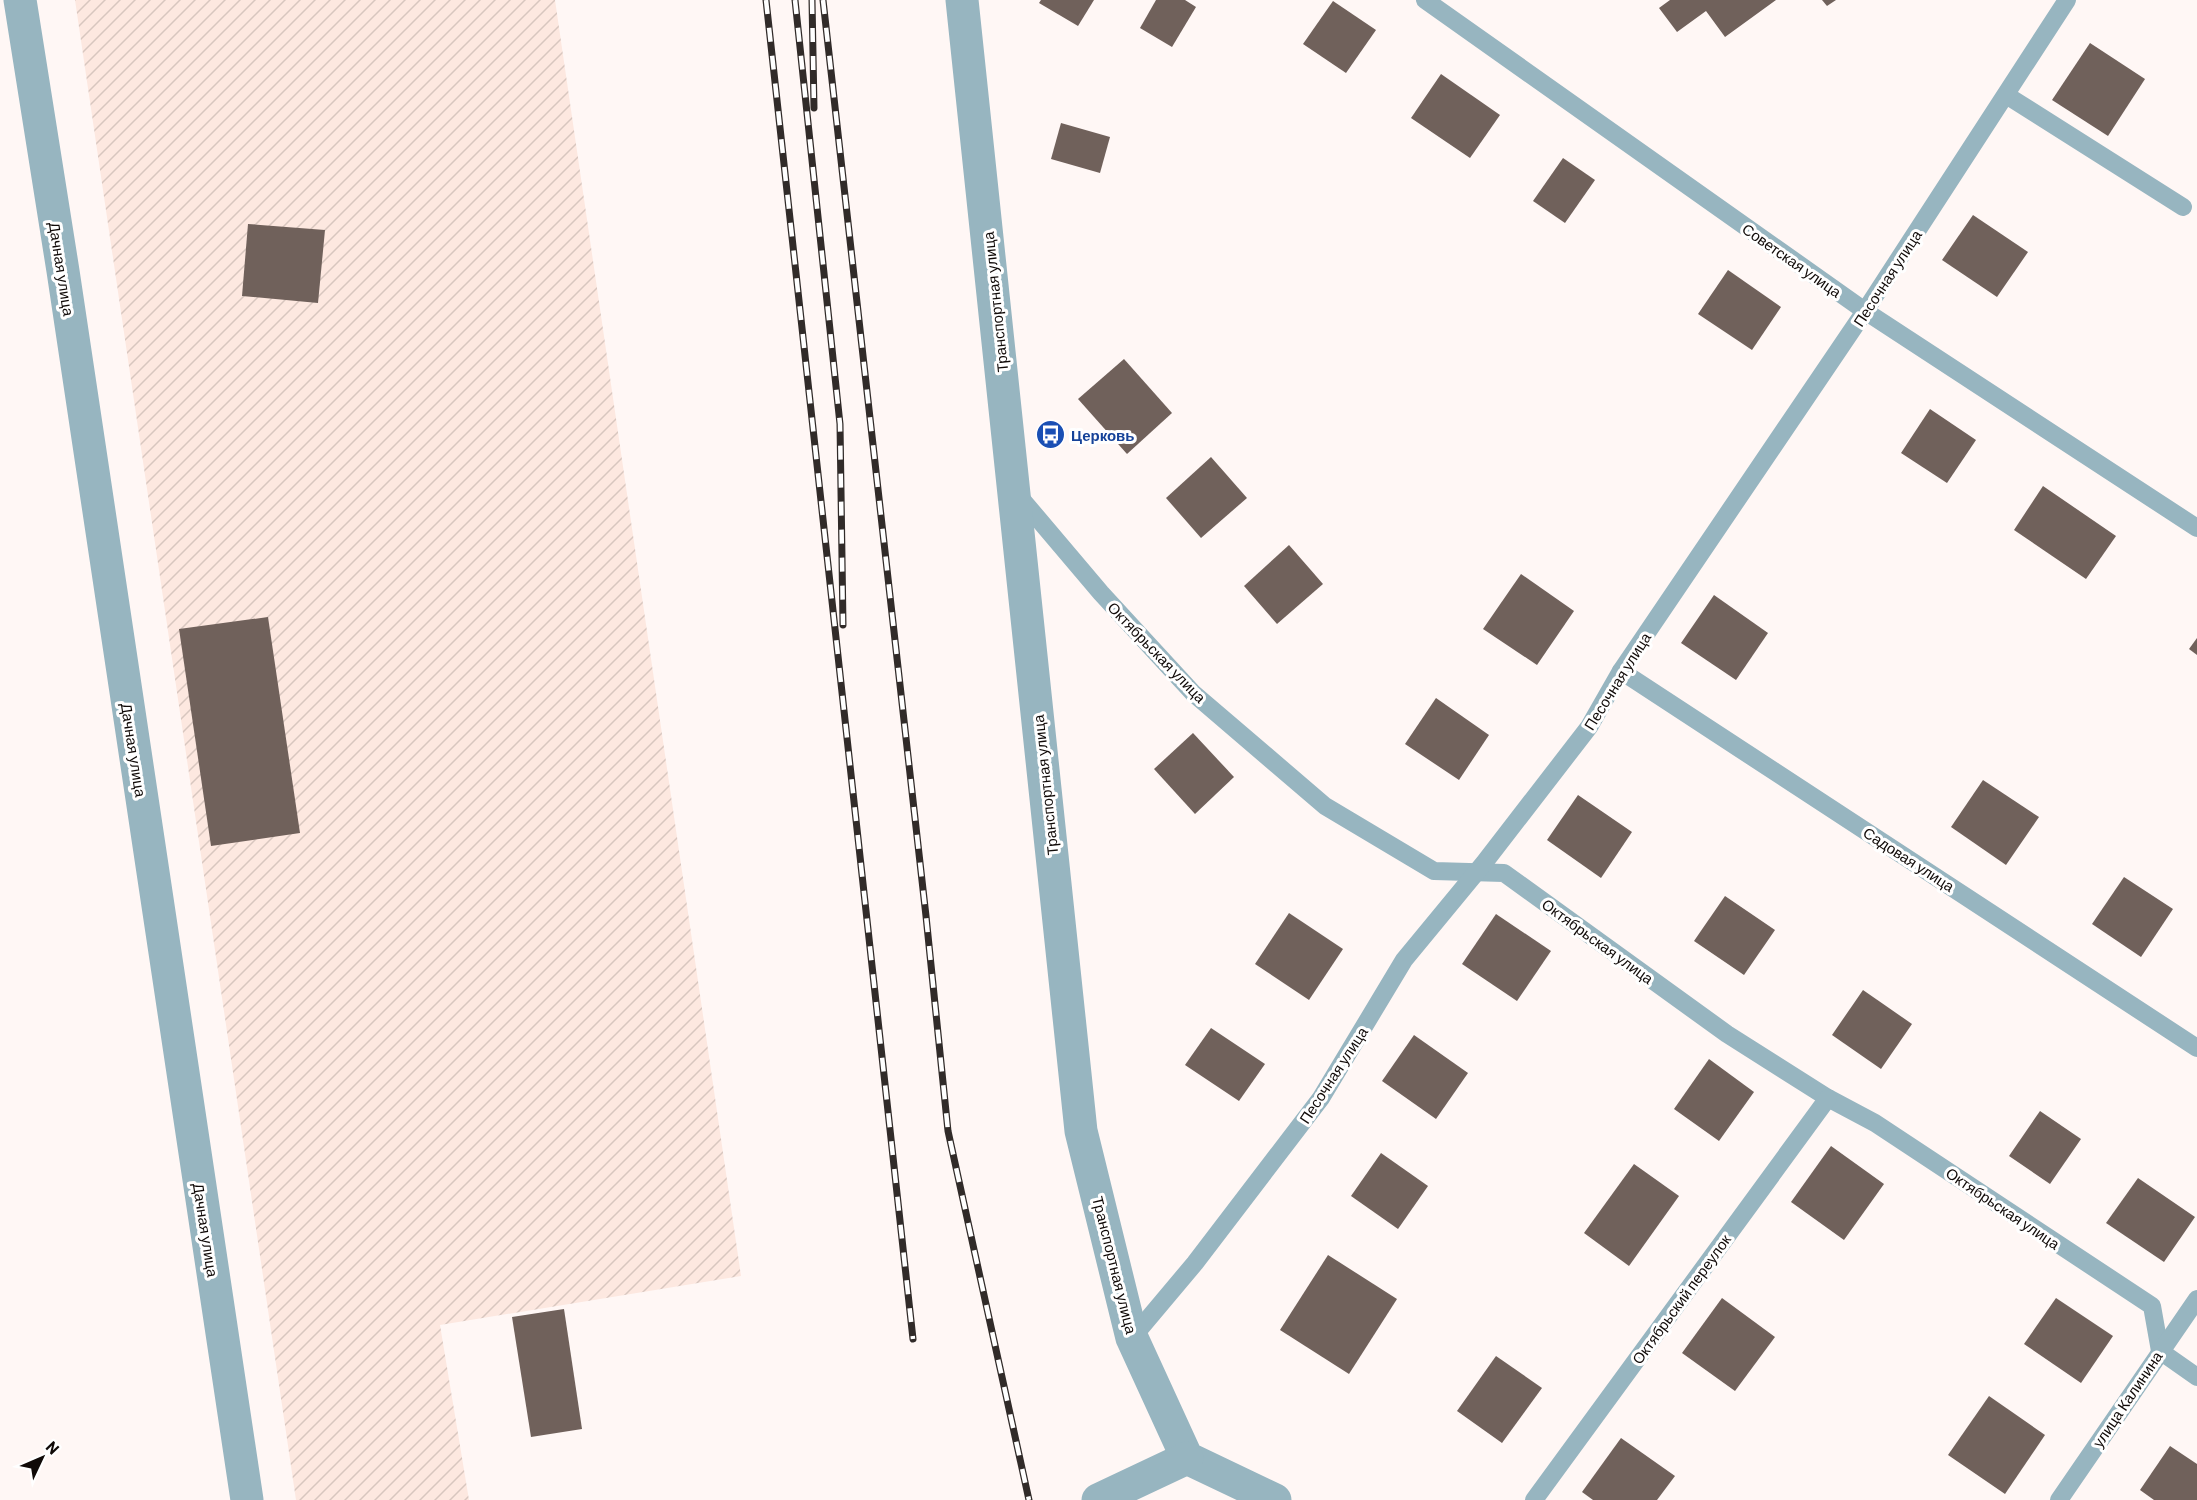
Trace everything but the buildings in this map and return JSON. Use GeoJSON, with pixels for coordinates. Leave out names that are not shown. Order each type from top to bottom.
{"type":"FeatureCollection","features":[{"type":"Feature","properties":{"kind":"street","name":"Дачная улица"},"geometry":{"type":"LineString","coordinates":[[20,0],[63,271],[246,1500]]}},
{"type":"Feature","properties":{"kind":"street","name":"Транспортная улица"},"geometry":{"type":"LineString","coordinates":[[962,0],[1081,1131],[1132,1338],[1187,1458]]}},
{"type":"Feature","properties":{"kind":"street"},"geometry":{"type":"LineString","coordinates":[[1098,1500],[1187,1458],[1275,1500]]}},
{"type":"Feature","properties":{"kind":"lane","name":"Советская улица"},"geometry":{"type":"LineString","coordinates":[[1425,0],[1865,311],[2197,528]]}},
{"type":"Feature","properties":{"kind":"lane","name":"Песочная улица"},"geometry":{"type":"LineString","coordinates":[[1132,1338],[1195,1263],[1321,1098],[1404,960],[1589,727],[1621,671],[1865,311],[2067,0]]}},
{"type":"Feature","properties":{"kind":"lane"},"geometry":{"type":"LineString","coordinates":[[2006,95],[2183,207]]}},
{"type":"Feature","properties":{"kind":"lane","name":"Октябрьская улица"},"geometry":{"type":"LineString","coordinates":[[1015,491],[1101,593],[1193,693],[1325,806],[1434,870],[1504,873],[1727,1034],[1828,1098],[1875,1123],[2152,1306],[2160,1351]]}},
{"type":"Feature","properties":{"kind":"lane","name":"Садовая улица"},"geometry":{"type":"LineString","coordinates":[[1621,671],[2197,1048]]}},
{"type":"Feature","properties":{"kind":"lane","name":"Октябрьский переулок"},"geometry":{"type":"LineString","coordinates":[[1534,1500],[1828,1098]]}},
{"type":"Feature","properties":{"kind":"lane","name":"улица Калинина"},"geometry":{"type":"LineString","coordinates":[[2059,1500],[2197,1299]]}},
{"type":"Feature","properties":{"kind":"lane"},"geometry":{"type":"LineString","coordinates":[[2160,1351],[2197,1377]]}},
{"type":"Feature","properties":{"kind":"shaded area"},"geometry":{"type":"Polygon","coordinates":[[[75,0],[555,0],[741,1276],[440,1325],[469,1500],[296,1500],[75,0]]]}},
{"type":"Feature","properties":{"kind":"railway"},"geometry":{"type":"LineString","coordinates":[[766,0],[913,1339]]}},
{"type":"Feature","properties":{"kind":"railway"},"geometry":{"type":"LineString","coordinates":[[795,0],[840,424],[843,625]]}},
{"type":"Feature","properties":{"kind":"railway"},"geometry":{"type":"LineString","coordinates":[[812,0],[814,108]]}},
{"type":"Feature","properties":{"kind":"railway"},"geometry":{"type":"LineString","coordinates":[[823,0],[948,1131],[1029,1500]]}},
{"type":"Feature","properties":{"kind":"place","name":"Церковь"},"geometry":{"type":"Point","coordinates":[1050,435]}}]}
